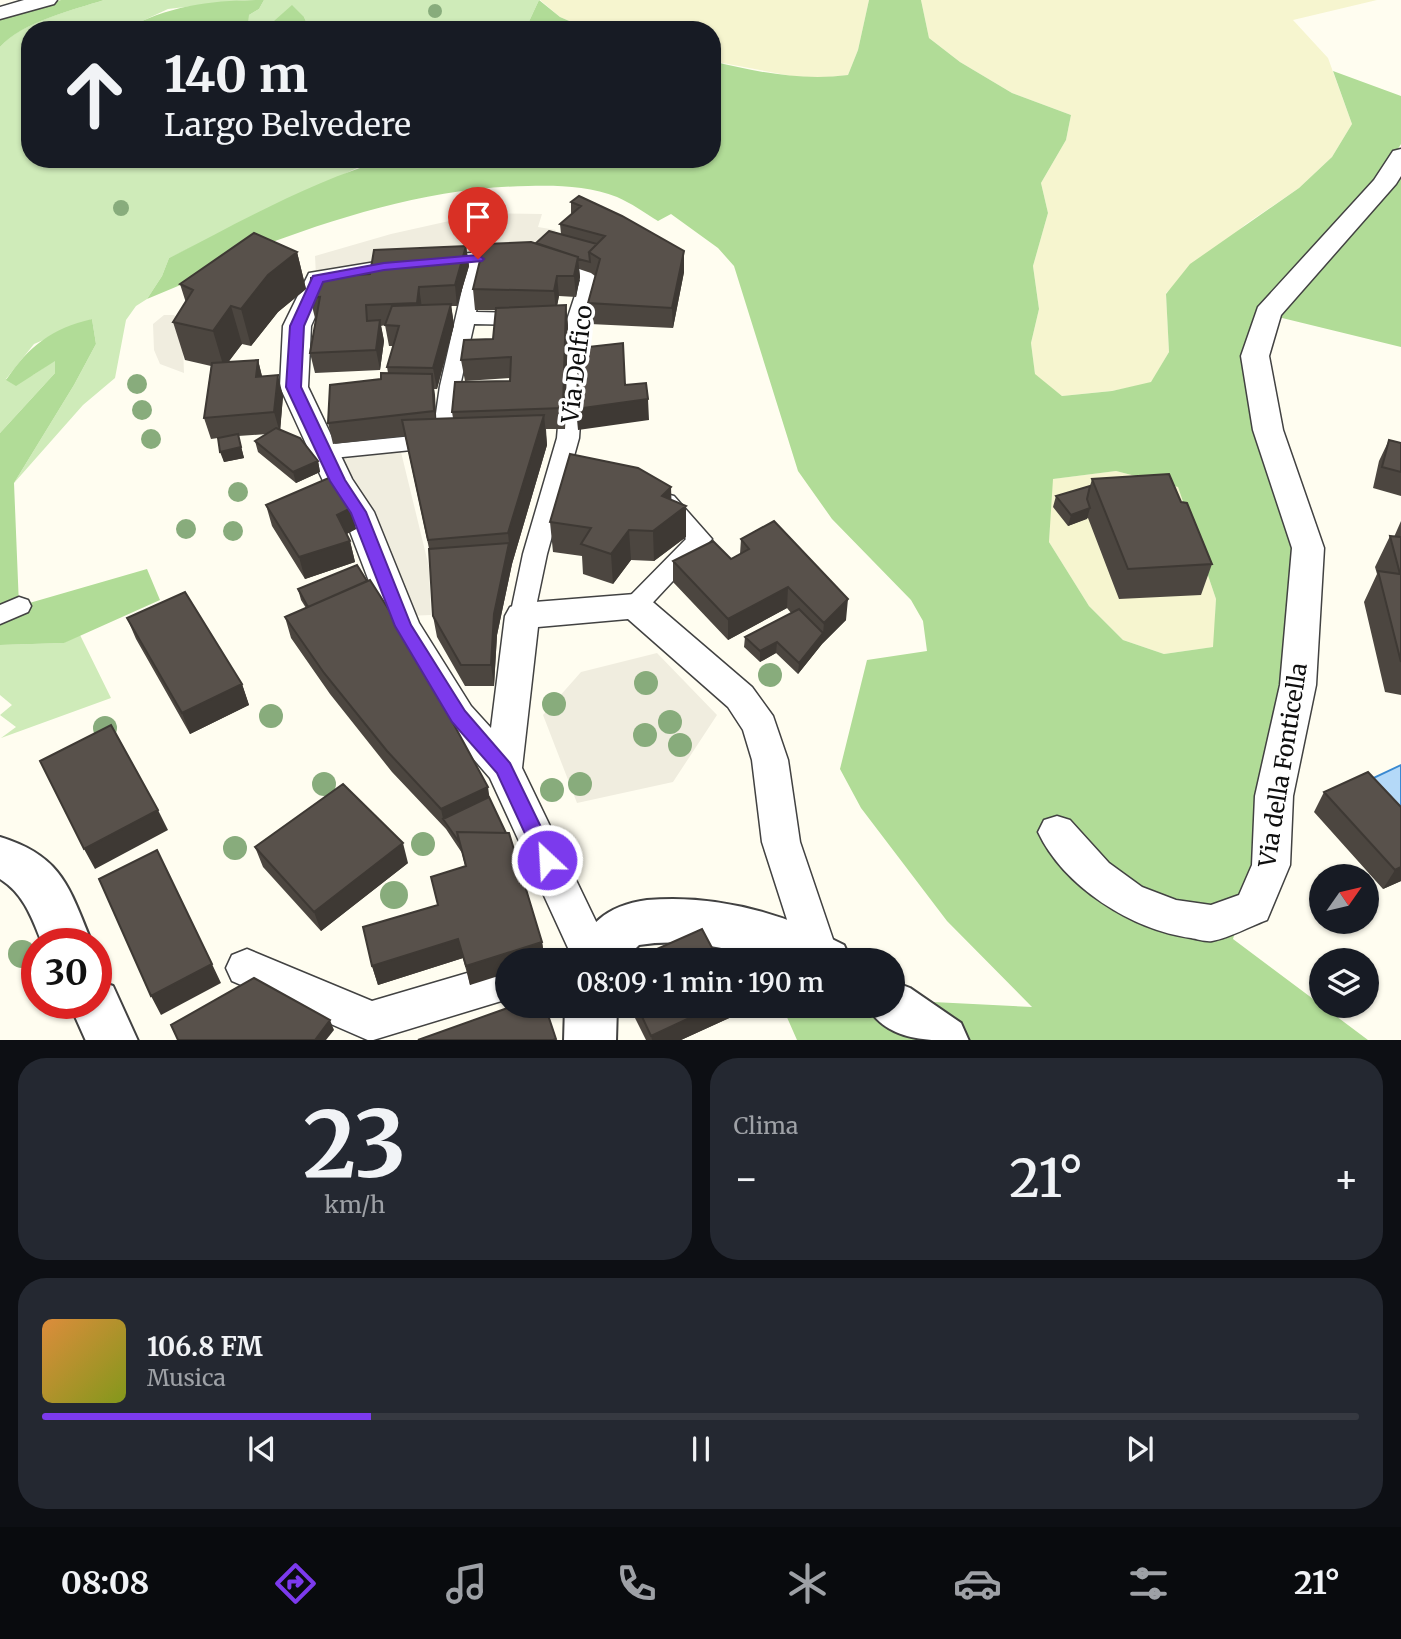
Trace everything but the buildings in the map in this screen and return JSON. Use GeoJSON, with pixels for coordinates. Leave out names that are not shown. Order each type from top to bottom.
{"type":"FeatureCollection","features":[{"type":"Feature","properties":{"kind":"street"},"geometry":{"type":"LineString","coordinates":[[0,13],[45,0]]}},
{"type":"Feature","properties":{"kind":"street","name":"Via della Fonticella"},"geometry":{"type":"LineString","coordinates":[[1057,832],[1095,875],[1128,900],[1174,918],[1211,923],[1253,907],[1271,865],[1274,796],[1298,685],[1308,548],[1268,430],[1255,356],[1268,313],[1384,184],[1401,156]]}},
{"type":"Feature","properties":{"kind":"street"},"geometry":{"type":"LineString","coordinates":[[443,441],[450,386],[478,259]]}},
{"type":"Feature","properties":{"kind":"street"},"geometry":{"type":"LineString","coordinates":[[530,259],[478,259],[384,267],[318,279],[297,326],[294,387],[323,452],[358,512],[403,626],[458,716],[503,768],[583,948]]}},
{"type":"Feature","properties":{"kind":"street","name":"Via Delfico"},"geometry":{"type":"LineString","coordinates":[[522,616],[568,438],[563,319],[590,277],[530,259]]}},
{"type":"Feature","properties":{"kind":"street"},"geometry":{"type":"LineString","coordinates":[[465,318],[563,319]]}},
{"type":"Feature","properties":{"kind":"street"},"geometry":{"type":"LineString","coordinates":[[540,439],[568,438]]}},
{"type":"Feature","properties":{"kind":"street"},"geometry":{"type":"LineString","coordinates":[[323,452],[471,440]]}},
{"type":"Feature","properties":{"kind":"street"},"geometry":{"type":"LineString","coordinates":[[558,472],[582,474]]}},
{"type":"Feature","properties":{"kind":"street"},"geometry":{"type":"LineString","coordinates":[[503,768],[522,616],[635,606],[700,539],[653,488]]}},
{"type":"Feature","properties":{"kind":"street"},"geometry":{"type":"LineString","coordinates":[[635,606],[740,697],[760,726],[770,760],[781,842],[819,948]]}},
{"type":"Feature","properties":{"kind":"street"},"geometry":{"type":"LineString","coordinates":[[0,858],[23,868],[37,878],[60,928]]}},
{"type":"Feature","properties":{"kind":"street"},"geometry":{"type":"LineString","coordinates":[[598,948],[625,928],[654,920],[706,921],[740,927],[799,948]]}},
{"type":"Feature","properties":{"kind":"street"},"geometry":{"type":"LineString","coordinates":[[247,968],[371,1021],[495,984]]}},
{"type":"Feature","properties":{"kind":"street"},"geometry":{"type":"LineString","coordinates":[[905,1014],[942,1040]]}},
{"type":"Feature","properties":{"kind":"street"},"geometry":{"type":"LineString","coordinates":[[590,1040],[591,1018]]}},
{"type":"Feature","properties":{"kind":"street"},"geometry":{"type":"LineString","coordinates":[[102,1019],[112,1040]]}},
{"type":"Feature","properties":{"kind":"green space"},"geometry":{"type":"Polygon","coordinates":[[[61,0],[104,0],[42,21],[21,21],[21,31],[0,47],[0,18],[61,0]]]}},
{"type":"Feature","properties":{"kind":"green space"},"geometry":{"type":"Polygon","coordinates":[[[104,0],[245,0],[168,9],[142,21],[42,21],[104,0]]]}},
{"type":"Feature","properties":{"kind":"green space"},"geometry":{"type":"Polygon","coordinates":[[[264,0],[539,0],[529,21],[306,21],[304,17],[249,21],[249,15],[259,9],[264,0]]]}},
{"type":"Feature","properties":{"kind":"green space"},"geometry":{"type":"Polygon","coordinates":[[[264,0],[259,9],[249,15],[249,21],[143,21],[175,10],[227,1],[264,0]]]}},
{"type":"Feature","properties":{"kind":"green space"},"geometry":{"type":"Polygon","coordinates":[[[539,0],[569,21],[529,21],[539,0]]]}},
{"type":"Feature","properties":{"kind":"green space"},"geometry":{"type":"Polygon","coordinates":[[[540,0],[869,0],[858,50],[848,75],[823,78],[791,76],[721,63],[721,21],[569,21],[560,17],[540,0]]]}},
{"type":"Feature","properties":{"kind":"green space"},"geometry":{"type":"Polygon","coordinates":[[[869,0],[921,0],[929,38],[960,62],[1012,93],[1071,115],[1066,140],[1041,183],[1048,213],[1033,266],[1039,309],[1031,343],[1035,374],[1062,396],[1112,391],[1151,382],[1169,352],[1166,294],[1190,264],[1299,188],[1332,157],[1352,124],[1333,71],[1401,96],[1401,144],[1375,186],[1247,353],[1300,547],[1263,860],[1243,904],[1233,939],[1309,996],[1309,1018],[1339,1018],[1368,1040],[797,1040],[787,1018],[905,1018],[905,1001],[1032,1007],[947,921],[861,808],[840,769],[867,660],[927,651],[923,621],[911,600],[832,519],[798,471],[734,266],[718,248],[671,214],[658,221],[617,197],[596,190],[573,187],[486,188],[444,194],[363,212],[283,238],[205,268],[202,276],[147,299],[162,276],[169,258],[304,190],[359,168],[721,168],[721,63],[779,74],[831,77],[848,75],[858,50],[869,0]],[[1116,471],[1053,479],[1049,542],[1089,606],[1123,640],[1164,654],[1213,647],[1216,599],[1178,487],[1116,471]]]}},
{"type":"Feature","properties":{"kind":"green space"},"geometry":{"type":"Polygon","coordinates":[[[921,0],[1377,0],[1293,20],[1328,58],[1352,124],[1332,157],[1299,188],[1246,224],[1166,293],[1169,352],[1151,383],[1112,391],[1062,396],[1035,375],[1031,343],[1039,309],[1033,266],[1048,213],[1041,183],[1066,140],[1071,115],[1012,93],[960,62],[929,38],[921,0]]]}},
{"type":"Feature","properties":{"kind":"green space"},"geometry":{"type":"Polygon","coordinates":[[[292,5],[306,21],[274,21],[292,5]]]}},
{"type":"Feature","properties":{"kind":"green space"},"geometry":{"type":"Polygon","coordinates":[[[21,31],[21,168],[357,168],[169,258],[162,276],[147,299],[136,306],[126,320],[115,378],[83,405],[14,483],[96,344],[92,319],[34,344],[6,379],[33,375],[55,360],[55,373],[0,433],[0,47],[21,31]]]}},
{"type":"Feature","properties":{"kind":"green space"},"geometry":{"type":"Polygon","coordinates":[[[1401,165],[1401,347],[1274,316],[1401,165]]]}},
{"type":"Feature","properties":{"kind":"green space"},"geometry":{"type":"Polygon","coordinates":[[[92,319],[96,344],[14,483],[19,606],[147,569],[160,600],[64,643],[0,645],[0,433],[55,373],[55,361],[16,386],[6,380],[24,357],[43,340],[53,333],[92,319]]]}},
{"type":"Feature","properties":{"kind":"green space"},"geometry":{"type":"Polygon","coordinates":[[[1116,471],[1178,487],[1216,599],[1214,647],[1164,654],[1123,640],[1089,606],[1049,542],[1052,479],[1116,471]]]}},
{"type":"Feature","properties":{"kind":"green space"},"geometry":{"type":"Polygon","coordinates":[[[80,635],[111,698],[1,738],[16,727],[0,715],[12,705],[0,695],[0,645],[63,643],[80,635]]]}},
{"type":"Feature","properties":{"kind":"shaded area"},"geometry":{"type":"Polygon","coordinates":[[[485,213],[542,214],[538,227],[556,230],[529,258],[316,276],[315,256],[391,234],[485,213]]]}},
{"type":"Feature","properties":{"kind":"shaded area"},"geometry":{"type":"Polygon","coordinates":[[[164,315],[174,315],[182,321],[184,373],[160,364],[154,350],[153,324],[164,315]]]}},
{"type":"Feature","properties":{"kind":"shaded area"},"geometry":{"type":"Polygon","coordinates":[[[401,452],[429,567],[431,615],[405,616],[335,459],[401,452]]]}},
{"type":"Feature","properties":{"kind":"shaded area"},"geometry":{"type":"Polygon","coordinates":[[[657,653],[717,715],[673,782],[577,803],[543,715],[581,672],[657,653]]]}},
{"type":"Feature","properties":{"kind":"water"},"geometry":{"type":"Polygon","coordinates":[[[1401,765],[1401,816],[1367,781],[1401,765]]]}},
{"type":"Feature","properties":{"kind":"route"},"geometry":{"type":"LineString","coordinates":[[478,259],[384,267],[318,279],[297,326],[294,387],[323,452],[358,512],[403,626],[458,716],[503,768],[547,860]]}}]}
